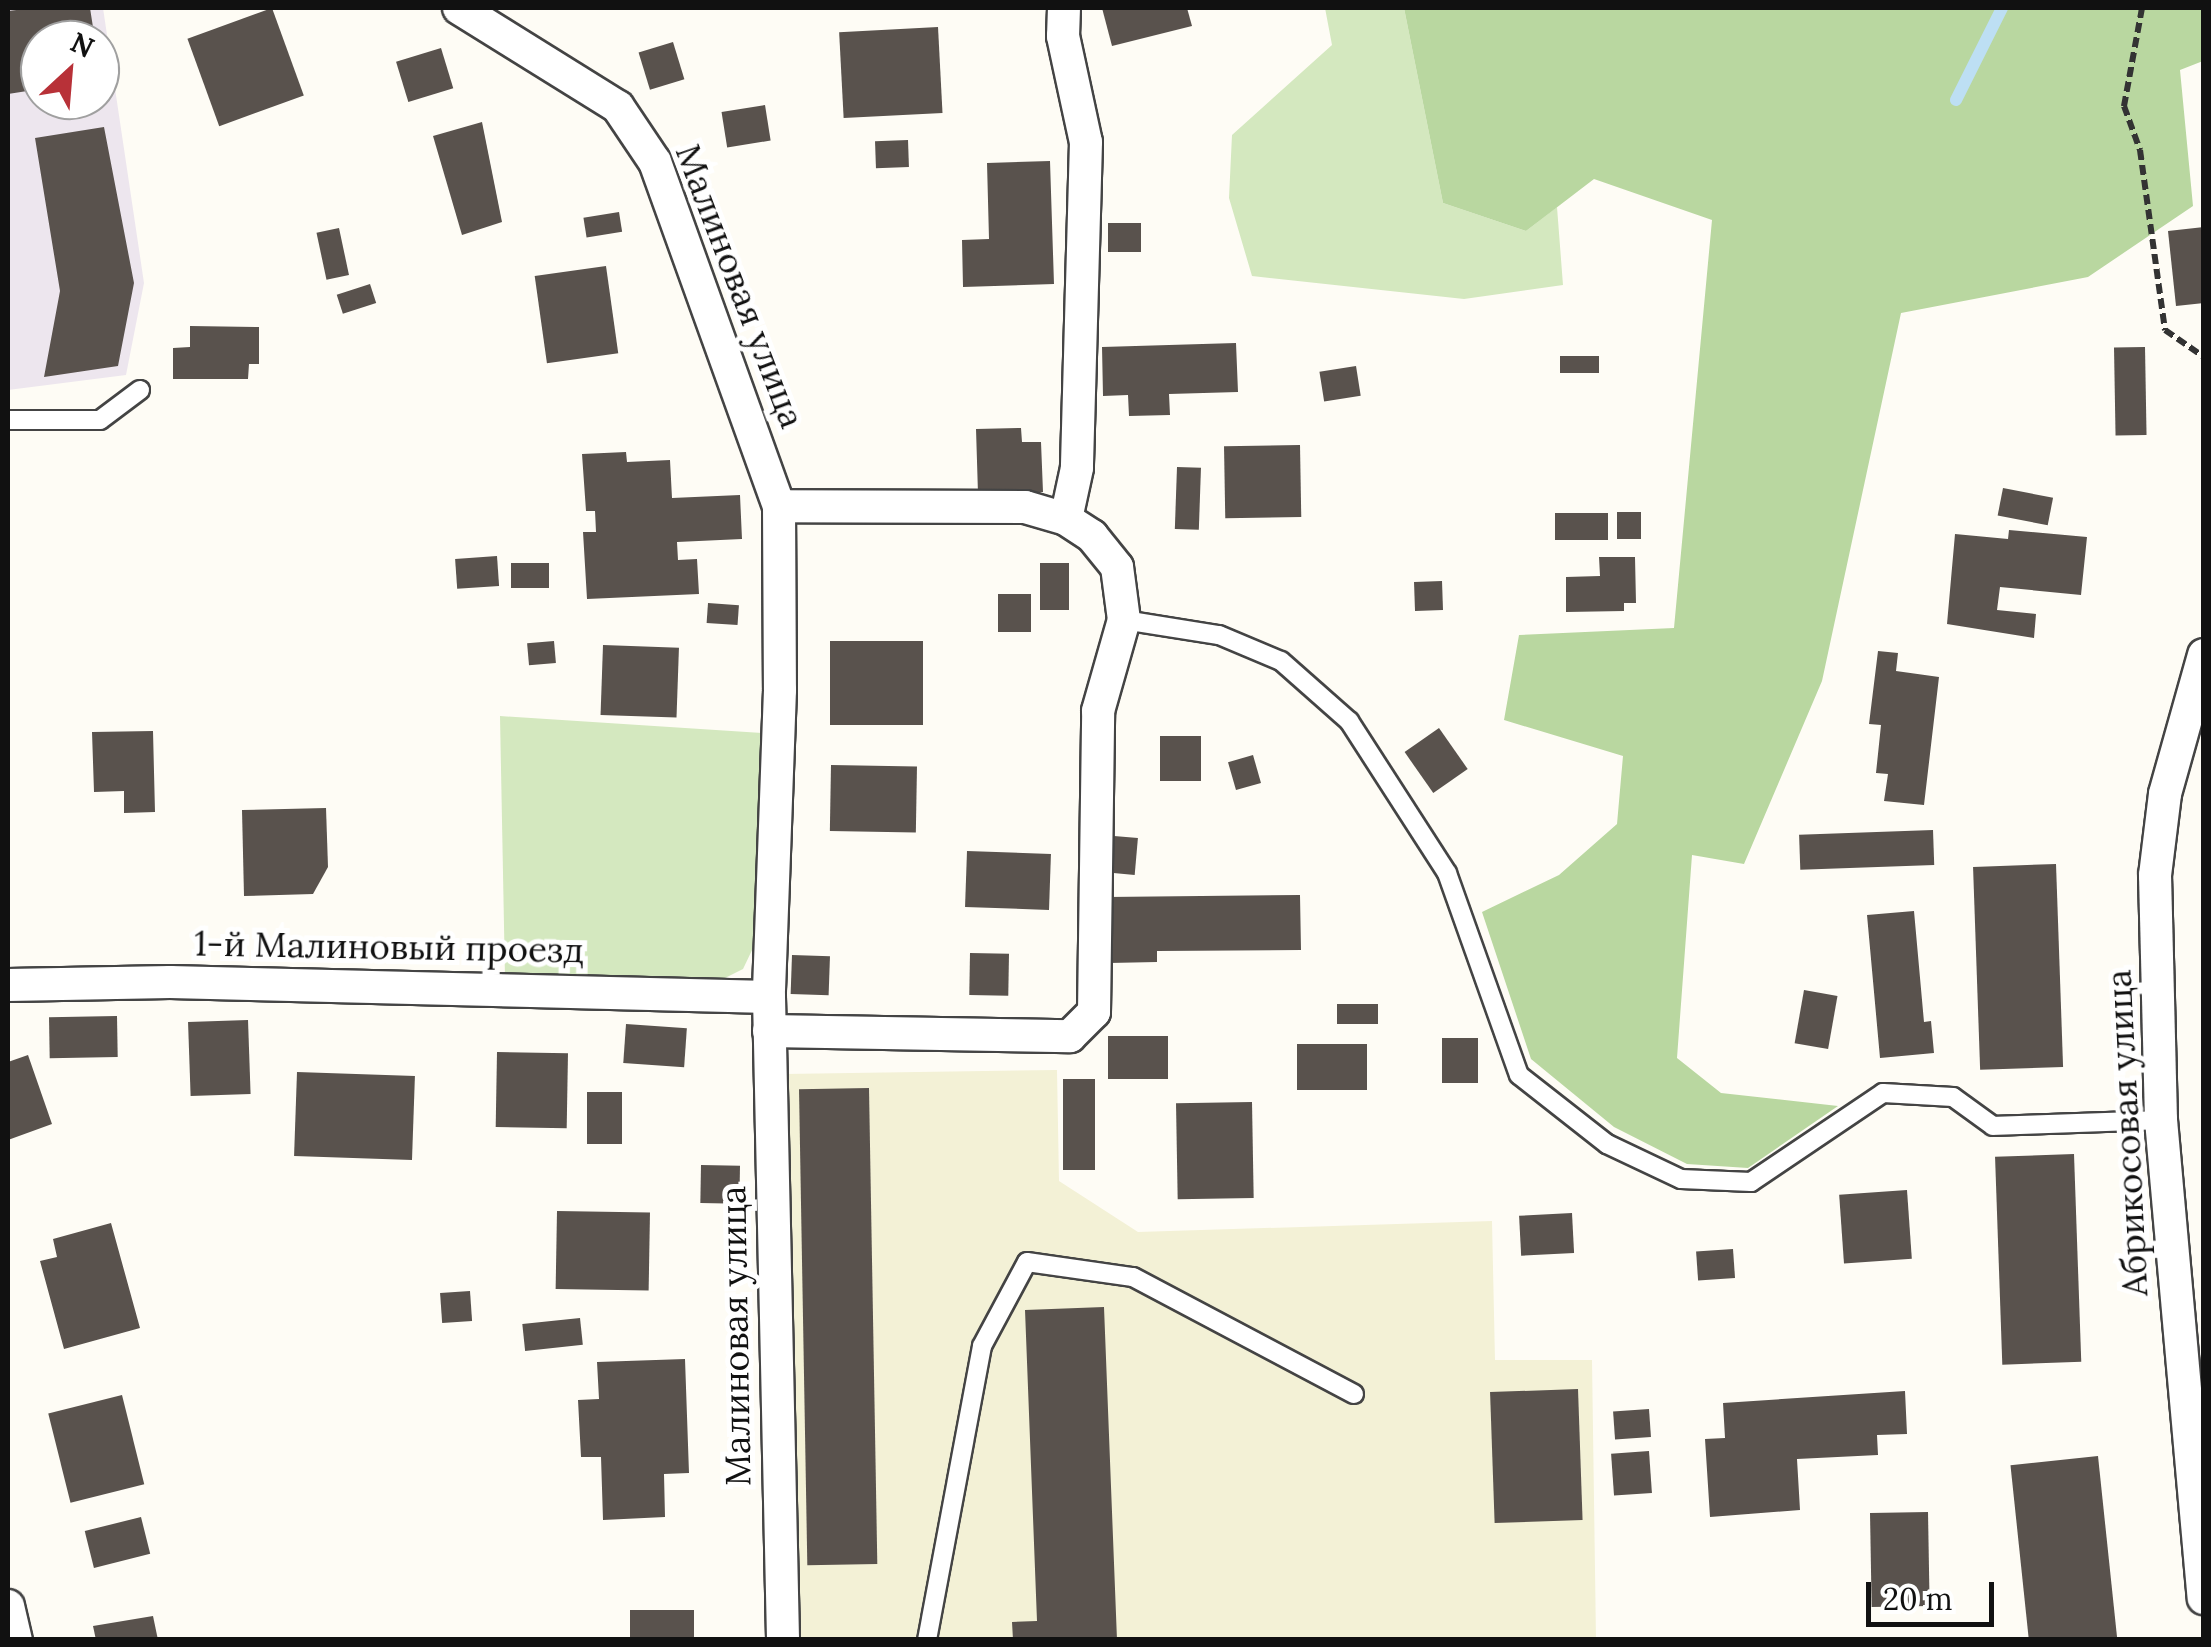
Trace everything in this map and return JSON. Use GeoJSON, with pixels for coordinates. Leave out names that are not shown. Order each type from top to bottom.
{"type":"FeatureCollection","features":[{"type":"Feature","properties":{"kind":"street","name":"Малиновая улица"},"geometry":{"type":"LineString","coordinates":[[459,8],[618,108],[655,162],[778,506],[780,690],[769,997],[783,1640]]}},
{"type":"Feature","properties":{"kind":"street"},"geometry":{"type":"LineString","coordinates":[[1064,8],[1063,36],[1086,142],[1077,468],[1066,519]]}},
{"type":"Feature","properties":{"kind":"street"},"geometry":{"type":"LineString","coordinates":[[770,1031],[1070,1036],[1094,1012],[1098,711],[1124,620],[1117,567],[1092,536],[1066,519],[1026,507],[778,506]]}},
{"type":"Feature","properties":{"kind":"street","name":"Абрикосовая улица"},"geometry":{"type":"LineString","coordinates":[[2202,664],[2164,794],[2156,875],[2161,1120],[2204,1598]]}},
{"type":"Feature","properties":{"kind":"street","name":"1-й Малиновый проезд"},"geometry":{"type":"LineString","coordinates":[[8,986],[170,982],[769,997]]}},
{"type":"Feature","properties":{"kind":"street"},"geometry":{"type":"LineString","coordinates":[[8,1606],[16,1640]]}},
{"type":"Feature","properties":{"kind":"lane"},"geometry":{"type":"LineString","coordinates":[[8,420],[100,420],[140,390]]}},
{"type":"Feature","properties":{"kind":"lane"},"geometry":{"type":"LineString","coordinates":[[1124,620],[1219,636],[1281,661],[1349,721],[1447,873],[1519,1075],[1607,1144],[1682,1179],[1751,1182],[1883,1093],[1953,1098],[1993,1126],[2161,1120]]}},
{"type":"Feature","properties":{"kind":"lane"},"geometry":{"type":"LineString","coordinates":[[927,1640],[982,1346],[1028,1262],[1133,1276],[1354,1394]]}},
{"type":"Feature","properties":{"kind":"path"},"geometry":{"type":"LineString","coordinates":[[2142,8],[2124,106],[2140,150],[2165,330],[2204,357]]}},
{"type":"Feature","properties":{"kind":"shaded area"},"geometry":{"type":"Polygon","coordinates":[[[8,8],[103,8],[105,20],[20,20],[20,120],[120,120],[144,283],[126,375],[8,390],[8,8]]]}},
{"type":"Feature","properties":{"kind":"shaded area"},"geometry":{"type":"Polygon","coordinates":[[[1057,1070],[1059,1181],[1138,1232],[1492,1221],[1495,1360],[1592,1360],[1596,1639],[799,1639],[784,1074],[1057,1070]]]}},
{"type":"Feature","properties":{"kind":"green space"},"geometry":{"type":"Polygon","coordinates":[[[1325,8],[1404,8],[1443,203],[1526,231],[1557,207],[1563,285],[1464,299],[1252,276],[1229,198],[1232,135],[1332,45],[1325,8]]]}},
{"type":"Feature","properties":{"kind":"green space"},"geometry":{"type":"Polygon","coordinates":[[[1404,8],[2203,8],[2203,61],[2180,70],[2193,206],[2088,277],[1901,313],[1822,681],[1744,864],[1692,855],[1677,1058],[1721,1093],[1838,1106],[1748,1168],[1687,1164],[1614,1127],[1531,1059],[1482,912],[1559,875],[1617,824],[1623,756],[1504,720],[1519,635],[1674,628],[1712,220],[1594,179],[1526,231],[1443,203],[1404,8]]]}},
{"type":"Feature","properties":{"kind":"green space"},"geometry":{"type":"Polygon","coordinates":[[[500,716],[762,733],[754,946],[743,969],[723,979],[505,978],[500,716]]]}},
{"type":"Feature","properties":{"kind":"building"},"geometry":{"type":"Polygon","coordinates":[[[90,8],[92,20],[20,20],[20,92],[8,94],[8,11],[90,8]]]}},
{"type":"Feature","properties":{"kind":"building"},"geometry":{"type":"Polygon","coordinates":[[[272,8],[304,95],[219,126],[187,39],[272,8]]]}},
{"type":"Feature","properties":{"kind":"building"},"geometry":{"type":"Polygon","coordinates":[[[1102,8],[1187,8],[1192,26],[1112,46],[1102,8]]]}},
{"type":"Feature","properties":{"kind":"building"},"geometry":{"type":"Polygon","coordinates":[[[938,27],[943,113],[844,118],[839,32],[938,27]]]}},
{"type":"Feature","properties":{"kind":"building"},"geometry":{"type":"Polygon","coordinates":[[[673,42],[684,79],[650,90],[639,53],[673,42]]]}},
{"type":"Feature","properties":{"kind":"building"},"geometry":{"type":"Polygon","coordinates":[[[441,48],[453,88],[408,102],[396,62],[441,48]]]}},
{"type":"Feature","properties":{"kind":"building"},"geometry":{"type":"Polygon","coordinates":[[[765,105],[771,141],[727,147],[722,112],[765,105]]]}},
{"type":"Feature","properties":{"kind":"building"},"geometry":{"type":"Polygon","coordinates":[[[482,122],[502,222],[462,235],[433,136],[482,122]]]}},
{"type":"Feature","properties":{"kind":"building"},"geometry":{"type":"Polygon","coordinates":[[[104,127],[134,283],[118,366],[44,377],[60,291],[35,138],[104,127]]]}},
{"type":"Feature","properties":{"kind":"building"},"geometry":{"type":"Polygon","coordinates":[[[908,140],[909,167],[876,168],[875,141],[908,140]]]}},
{"type":"Feature","properties":{"kind":"building"},"geometry":{"type":"Polygon","coordinates":[[[1050,161],[1054,284],[963,287],[962,240],[989,239],[987,163],[1050,161]]]}},
{"type":"Feature","properties":{"kind":"building"},"geometry":{"type":"Polygon","coordinates":[[[619,212],[622,232],[587,237],[583,218],[619,212]]]}},
{"type":"Feature","properties":{"kind":"building"},"geometry":{"type":"Polygon","coordinates":[[[1108,223],[1141,223],[1141,252],[1108,252],[1108,223]]]}},
{"type":"Feature","properties":{"kind":"building"},"geometry":{"type":"Polygon","coordinates":[[[2204,227],[2204,303],[2176,306],[2168,231],[2204,227]]]}},
{"type":"Feature","properties":{"kind":"building"},"geometry":{"type":"Polygon","coordinates":[[[339,228],[349,275],[326,280],[317,233],[339,228]]]}},
{"type":"Feature","properties":{"kind":"building"},"geometry":{"type":"Polygon","coordinates":[[[606,266],[618,353],[547,363],[535,276],[606,266]]]}},
{"type":"Feature","properties":{"kind":"building"},"geometry":{"type":"Polygon","coordinates":[[[370,284],[376,303],[343,314],[337,295],[370,284]]]}},
{"type":"Feature","properties":{"kind":"building"},"geometry":{"type":"Polygon","coordinates":[[[190,326],[259,327],[259,364],[249,364],[248,379],[173,379],[173,348],[190,347],[190,326]]]}},
{"type":"Feature","properties":{"kind":"building"},"geometry":{"type":"Polygon","coordinates":[[[1236,343],[1238,392],[1169,394],[1170,415],[1129,416],[1128,395],[1103,396],[1102,347],[1236,343]]]}},
{"type":"Feature","properties":{"kind":"building"},"geometry":{"type":"Polygon","coordinates":[[[2145,347],[2147,435],[2116,436],[2114,348],[2145,347]]]}},
{"type":"Feature","properties":{"kind":"building"},"geometry":{"type":"Polygon","coordinates":[[[1560,356],[1599,356],[1599,373],[1560,373],[1560,356]]]}},
{"type":"Feature","properties":{"kind":"building"},"geometry":{"type":"Polygon","coordinates":[[[1356,366],[1361,396],[1324,401],[1319,372],[1356,366]]]}},
{"type":"Feature","properties":{"kind":"building"},"geometry":{"type":"Polygon","coordinates":[[[1021,428],[1022,442],[1041,442],[1043,492],[978,494],[976,429],[1021,428]]]}},
{"type":"Feature","properties":{"kind":"building"},"geometry":{"type":"Polygon","coordinates":[[[1300,445],[1301,517],[1225,518],[1224,446],[1300,445]]]}},
{"type":"Feature","properties":{"kind":"building"},"geometry":{"type":"Polygon","coordinates":[[[626,452],[627,462],[670,460],[672,498],[740,495],[742,539],[677,542],[678,560],[697,559],[699,594],[587,599],[583,532],[596,532],[595,511],[586,511],[582,454],[626,452]]]}},
{"type":"Feature","properties":{"kind":"building"},"geometry":{"type":"Polygon","coordinates":[[[1177,467],[1201,468],[1199,530],[1175,529],[1177,467]]]}},
{"type":"Feature","properties":{"kind":"building"},"geometry":{"type":"Polygon","coordinates":[[[2003,488],[2053,498],[2048,525],[1998,515],[2003,488]]]}},
{"type":"Feature","properties":{"kind":"building"},"geometry":{"type":"Polygon","coordinates":[[[1617,512],[1641,512],[1641,539],[1617,539],[1617,512]]]}},
{"type":"Feature","properties":{"kind":"building"},"geometry":{"type":"Polygon","coordinates":[[[1555,513],[1608,513],[1608,540],[1555,540],[1555,513]]]}},
{"type":"Feature","properties":{"kind":"building"},"geometry":{"type":"Polygon","coordinates":[[[2009,530],[2087,537],[2081,595],[2000,587],[1997,610],[2036,614],[2034,638],[1947,624],[1955,534],[2008,539],[2009,530]]]}},
{"type":"Feature","properties":{"kind":"building"},"geometry":{"type":"Polygon","coordinates":[[[497,556],[499,586],[457,589],[455,559],[497,556]]]}},
{"type":"Feature","properties":{"kind":"building"},"geometry":{"type":"Polygon","coordinates":[[[1599,557],[1635,557],[1636,603],[1624,603],[1624,611],[1566,612],[1566,577],[1600,576],[1599,557]]]}},
{"type":"Feature","properties":{"kind":"building"},"geometry":{"type":"Polygon","coordinates":[[[511,563],[549,563],[549,588],[511,588],[511,563]]]}},
{"type":"Feature","properties":{"kind":"building"},"geometry":{"type":"Polygon","coordinates":[[[1040,563],[1069,563],[1069,610],[1040,610],[1040,563]]]}},
{"type":"Feature","properties":{"kind":"building"},"geometry":{"type":"Polygon","coordinates":[[[1442,581],[1443,610],[1415,611],[1414,582],[1442,581]]]}},
{"type":"Feature","properties":{"kind":"building"},"geometry":{"type":"Polygon","coordinates":[[[998,594],[1031,594],[1031,632],[998,632],[998,594]]]}},
{"type":"Feature","properties":{"kind":"building"},"geometry":{"type":"Polygon","coordinates":[[[708,603],[739,605],[738,625],[707,623],[708,603]]]}},
{"type":"Feature","properties":{"kind":"building"},"geometry":{"type":"Polygon","coordinates":[[[554,641],[556,663],[529,665],[527,643],[554,641]]]}},
{"type":"Feature","properties":{"kind":"building"},"geometry":{"type":"Polygon","coordinates":[[[830,641],[923,641],[923,725],[830,725],[830,641]]]}},
{"type":"Feature","properties":{"kind":"building"},"geometry":{"type":"Polygon","coordinates":[[[603,645],[679,648],[677,718],[601,715],[603,645]]]}},
{"type":"Feature","properties":{"kind":"building"},"geometry":{"type":"Polygon","coordinates":[[[1878,651],[1898,653],[1896,671],[1939,677],[1924,805],[1884,801],[1888,774],[1876,773],[1881,725],[1869,724],[1878,651]]]}},
{"type":"Feature","properties":{"kind":"building"},"geometry":{"type":"Polygon","coordinates":[[[1439,728],[1468,769],[1433,793],[1405,752],[1439,728]]]}},
{"type":"Feature","properties":{"kind":"building"},"geometry":{"type":"Polygon","coordinates":[[[153,731],[155,812],[124,813],[124,791],[94,792],[92,732],[153,731]]]}},
{"type":"Feature","properties":{"kind":"building"},"geometry":{"type":"Polygon","coordinates":[[[1160,736],[1201,736],[1201,781],[1160,781],[1160,736]]]}},
{"type":"Feature","properties":{"kind":"building"},"geometry":{"type":"Polygon","coordinates":[[[1253,755],[1261,783],[1236,790],[1228,762],[1253,755]]]}},
{"type":"Feature","properties":{"kind":"building"},"geometry":{"type":"Polygon","coordinates":[[[831,765],[917,767],[916,832],[830,831],[831,765]]]}},
{"type":"Feature","properties":{"kind":"building"},"geometry":{"type":"Polygon","coordinates":[[[326,808],[328,867],[313,894],[244,896],[242,810],[326,808]]]}},
{"type":"Feature","properties":{"kind":"building"},"geometry":{"type":"Polygon","coordinates":[[[1933,830],[1934,865],[1800,870],[1799,835],[1933,830]]]}},
{"type":"Feature","properties":{"kind":"building"},"geometry":{"type":"Polygon","coordinates":[[[1114,836],[1138,838],[1135,875],[1111,873],[1114,836]]]}},
{"type":"Feature","properties":{"kind":"building"},"geometry":{"type":"Polygon","coordinates":[[[967,851],[1051,854],[1049,910],[965,907],[967,851]]]}},
{"type":"Feature","properties":{"kind":"building"},"geometry":{"type":"Polygon","coordinates":[[[2056,864],[2063,1067],[1980,1070],[1973,867],[2056,864]]]}},
{"type":"Feature","properties":{"kind":"building"},"geometry":{"type":"Polygon","coordinates":[[[1300,895],[1301,950],[1157,951],[1157,962],[1109,963],[1107,897],[1300,895]]]}},
{"type":"Feature","properties":{"kind":"building"},"geometry":{"type":"Polygon","coordinates":[[[1914,911],[1924,1022],[1931,1021],[1934,1053],[1880,1058],[1867,915],[1914,911]]]}},
{"type":"Feature","properties":{"kind":"building"},"geometry":{"type":"Polygon","coordinates":[[[970,953],[1009,954],[1008,996],[969,995],[970,953]]]}},
{"type":"Feature","properties":{"kind":"building"},"geometry":{"type":"Polygon","coordinates":[[[792,955],[830,956],[829,995],[791,994],[792,955]]]}},
{"type":"Feature","properties":{"kind":"building"},"geometry":{"type":"Polygon","coordinates":[[[1804,990],[1837,996],[1828,1049],[1795,1043],[1804,990]]]}},
{"type":"Feature","properties":{"kind":"building"},"geometry":{"type":"Polygon","coordinates":[[[1337,1004],[1378,1004],[1378,1024],[1337,1024],[1337,1004]]]}},
{"type":"Feature","properties":{"kind":"building"},"geometry":{"type":"Polygon","coordinates":[[[117,1016],[118,1057],[50,1058],[49,1017],[117,1016]]]}},
{"type":"Feature","properties":{"kind":"building"},"geometry":{"type":"Polygon","coordinates":[[[248,1020],[251,1094],[191,1096],[188,1022],[248,1020]]]}},
{"type":"Feature","properties":{"kind":"building"},"geometry":{"type":"Polygon","coordinates":[[[626,1024],[687,1028],[684,1067],[623,1063],[626,1024]]]}},
{"type":"Feature","properties":{"kind":"building"},"geometry":{"type":"Polygon","coordinates":[[[1108,1036],[1168,1036],[1168,1079],[1108,1079],[1108,1036]]]}},
{"type":"Feature","properties":{"kind":"building"},"geometry":{"type":"Polygon","coordinates":[[[1442,1038],[1478,1038],[1478,1083],[1442,1083],[1442,1038]]]}},
{"type":"Feature","properties":{"kind":"building"},"geometry":{"type":"Polygon","coordinates":[[[1297,1044],[1367,1044],[1367,1090],[1297,1090],[1297,1044]]]}},
{"type":"Feature","properties":{"kind":"building"},"geometry":{"type":"Polygon","coordinates":[[[497,1052],[568,1053],[567,1128],[496,1127],[497,1052]]]}},
{"type":"Feature","properties":{"kind":"building"},"geometry":{"type":"Polygon","coordinates":[[[28,1055],[52,1124],[8,1140],[8,1062],[28,1055]]]}},
{"type":"Feature","properties":{"kind":"building"},"geometry":{"type":"Polygon","coordinates":[[[297,1072],[415,1076],[412,1160],[294,1156],[297,1072]]]}},
{"type":"Feature","properties":{"kind":"building"},"geometry":{"type":"Polygon","coordinates":[[[1063,1079],[1095,1079],[1095,1170],[1063,1170],[1063,1079]]]}},
{"type":"Feature","properties":{"kind":"building"},"geometry":{"type":"Polygon","coordinates":[[[869,1088],[877,1564],[807,1565],[799,1089],[869,1088]]]}},
{"type":"Feature","properties":{"kind":"building"},"geometry":{"type":"Polygon","coordinates":[[[587,1092],[622,1092],[622,1144],[587,1144],[587,1092]]]}},
{"type":"Feature","properties":{"kind":"building"},"geometry":{"type":"Polygon","coordinates":[[[1252,1102],[1254,1198],[1178,1199],[1176,1103],[1252,1102]]]}},
{"type":"Feature","properties":{"kind":"building"},"geometry":{"type":"Polygon","coordinates":[[[2074,1154],[2081,1362],[2002,1365],[1995,1157],[2074,1154]]]}},
{"type":"Feature","properties":{"kind":"building"},"geometry":{"type":"Polygon","coordinates":[[[701,1165],[740,1166],[739,1204],[700,1203],[701,1165]]]}},
{"type":"Feature","properties":{"kind":"building"},"geometry":{"type":"Polygon","coordinates":[[[1907,1190],[1912,1259],[1844,1264],[1839,1195],[1907,1190]]]}},
{"type":"Feature","properties":{"kind":"building"},"geometry":{"type":"Polygon","coordinates":[[[557,1211],[650,1213],[649,1291],[556,1289],[557,1211]]]}},
{"type":"Feature","properties":{"kind":"building"},"geometry":{"type":"Polygon","coordinates":[[[1572,1213],[1574,1253],[1521,1256],[1519,1216],[1572,1213]]]}},
{"type":"Feature","properties":{"kind":"building"},"geometry":{"type":"Polygon","coordinates":[[[111,1223],[140,1328],[64,1349],[40,1261],[57,1257],[53,1239],[111,1223]]]}},
{"type":"Feature","properties":{"kind":"building"},"geometry":{"type":"Polygon","coordinates":[[[1733,1249],[1735,1278],[1698,1281],[1696,1252],[1733,1249]]]}},
{"type":"Feature","properties":{"kind":"building"},"geometry":{"type":"Polygon","coordinates":[[[470,1291],[472,1321],[442,1323],[440,1293],[470,1291]]]}},
{"type":"Feature","properties":{"kind":"building"},"geometry":{"type":"Polygon","coordinates":[[[1104,1307],[1117,1640],[1013,1640],[1012,1622],[1037,1621],[1025,1310],[1104,1307]]]}},
{"type":"Feature","properties":{"kind":"building"},"geometry":{"type":"Polygon","coordinates":[[[580,1318],[583,1345],[525,1351],[522,1324],[580,1318]]]}},
{"type":"Feature","properties":{"kind":"building"},"geometry":{"type":"Polygon","coordinates":[[[685,1359],[689,1473],[664,1474],[665,1517],[603,1520],[601,1457],[581,1457],[578,1400],[599,1399],[597,1362],[685,1359]]]}},
{"type":"Feature","properties":{"kind":"building"},"geometry":{"type":"Polygon","coordinates":[[[1578,1389],[1583,1520],[1495,1523],[1490,1392],[1578,1389]]]}},
{"type":"Feature","properties":{"kind":"building"},"geometry":{"type":"Polygon","coordinates":[[[1905,1391],[1907,1434],[1877,1435],[1878,1455],[1797,1459],[1800,1510],[1710,1517],[1705,1439],[1725,1438],[1723,1403],[1905,1391]]]}},
{"type":"Feature","properties":{"kind":"building"},"geometry":{"type":"Polygon","coordinates":[[[122,1395],[144,1484],[71,1503],[48,1413],[122,1395]]]}},
{"type":"Feature","properties":{"kind":"building"},"geometry":{"type":"Polygon","coordinates":[[[1649,1409],[1651,1437],[1615,1439],[1613,1412],[1649,1409]]]}},
{"type":"Feature","properties":{"kind":"building"},"geometry":{"type":"Polygon","coordinates":[[[1649,1451],[1652,1493],[1614,1496],[1611,1454],[1649,1451]]]}},
{"type":"Feature","properties":{"kind":"building"},"geometry":{"type":"Polygon","coordinates":[[[2098,1456],[2117,1640],[2029,1640],[2010,1465],[2098,1456]]]}},
{"type":"Feature","properties":{"kind":"building"},"geometry":{"type":"Polygon","coordinates":[[[1928,1512],[1930,1606],[1872,1607],[1870,1513],[1928,1512]]]}},
{"type":"Feature","properties":{"kind":"building"},"geometry":{"type":"Polygon","coordinates":[[[141,1517],[150,1554],[94,1568],[85,1531],[141,1517]]]}},
{"type":"Feature","properties":{"kind":"building"},"geometry":{"type":"Polygon","coordinates":[[[630,1610],[694,1610],[694,1640],[630,1640],[630,1610]]]}},
{"type":"Feature","properties":{"kind":"building"},"geometry":{"type":"Polygon","coordinates":[[[153,1616],[158,1640],[96,1640],[93,1626],[153,1616]]]}},
{"type":"Feature","properties":{"kind":"waterway"},"geometry":{"type":"LineString","coordinates":[[1956,100],[2002,8]]}}]}
